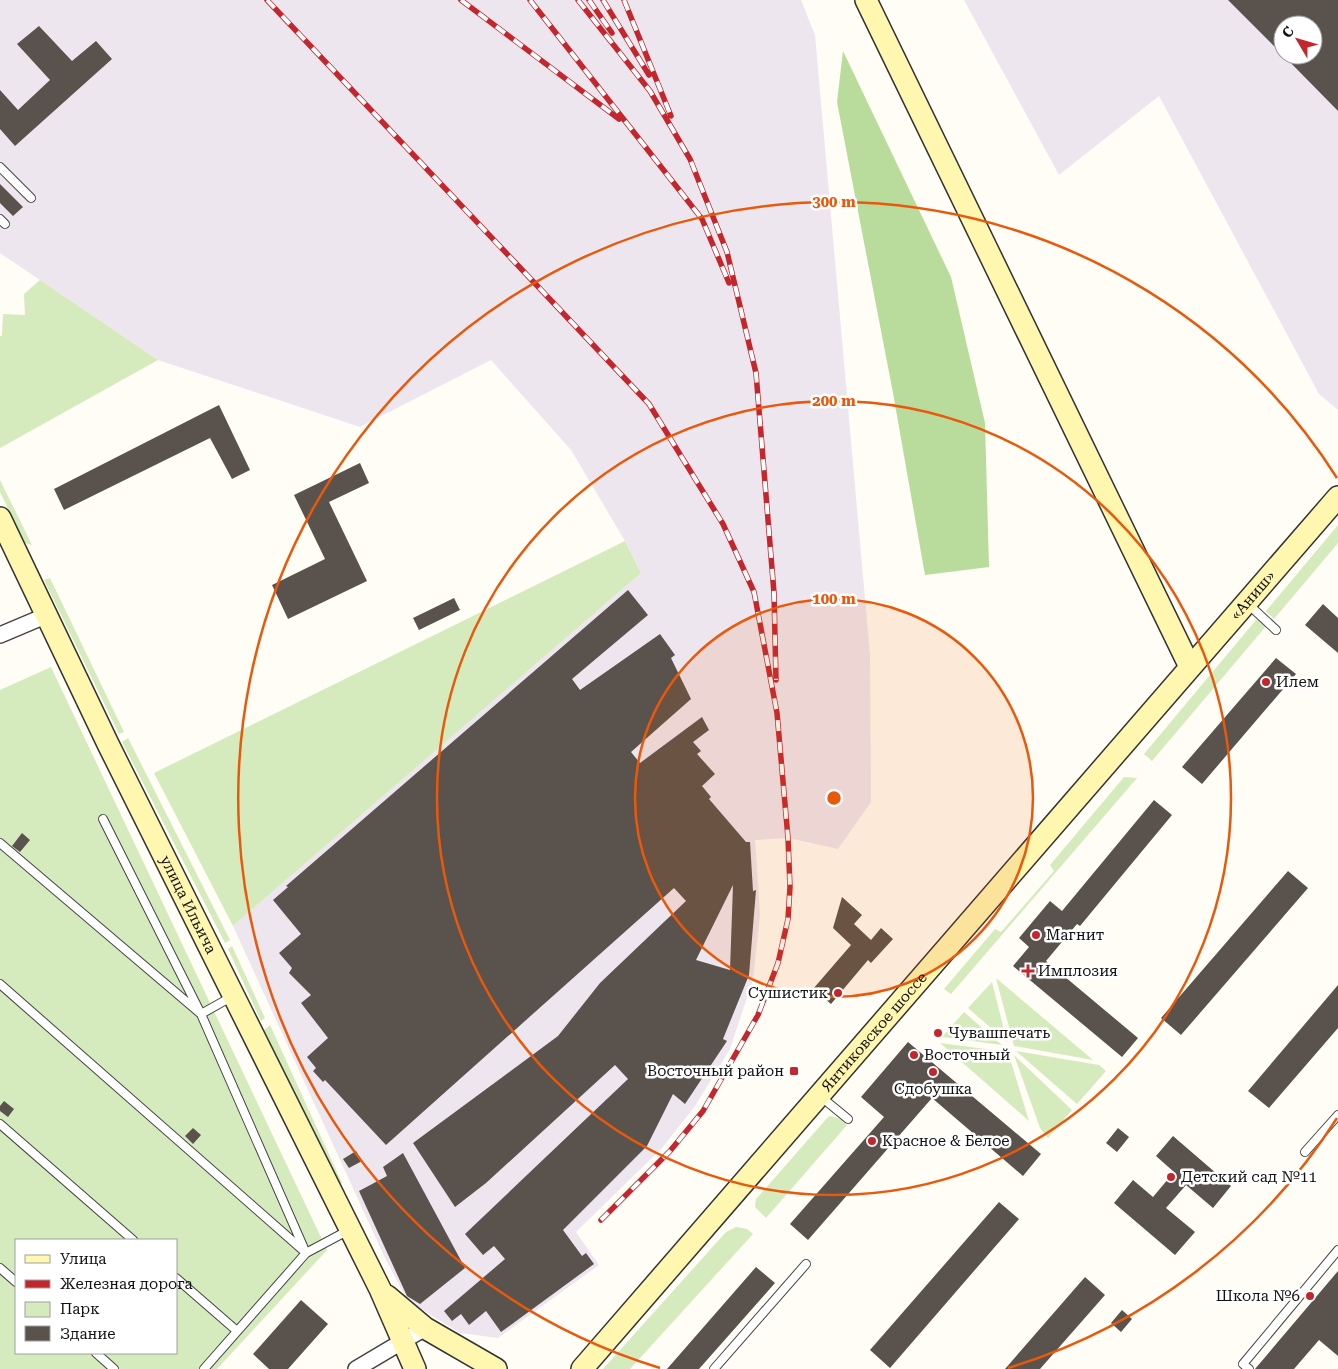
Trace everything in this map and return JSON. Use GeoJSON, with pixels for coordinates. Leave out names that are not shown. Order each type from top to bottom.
{"type":"FeatureCollection","features":[{"type":"Feature","properties":{"kind":"street"},"geometry":{"type":"LineString","coordinates":[[866,0],[1190,667]]}},
{"type":"Feature","properties":{"kind":"street","name":"«Аниш»"},"geometry":{"type":"LineString","coordinates":[[1166,695],[1338,496]]}},
{"type":"Feature","properties":{"kind":"street","name":"улица Ильича"},"geometry":{"type":"LineString","coordinates":[[0,518],[45,616],[380,1289],[415,1369]]}},
{"type":"Feature","properties":{"kind":"street"},"geometry":{"type":"LineString","coordinates":[[0,635],[45,616]]}},
{"type":"Feature","properties":{"kind":"street","name":"Янтиковское шоссе"},"geometry":{"type":"LineString","coordinates":[[582,1369],[1166,695]]}},
{"type":"Feature","properties":{"kind":"street","name":"улица Ильича"},"geometry":{"type":"LineString","coordinates":[[380,1289],[400,1309],[424,1328],[495,1369]]}},
{"type":"Feature","properties":{"kind":"street"},"geometry":{"type":"LineString","coordinates":[[356,1369],[424,1328]]}},
{"type":"Feature","properties":{"kind":"lane"},"geometry":{"type":"LineString","coordinates":[[0,167],[31,198]]}},
{"type":"Feature","properties":{"kind":"lane"},"geometry":{"type":"LineString","coordinates":[[1246,602],[1276,630]]}},
{"type":"Feature","properties":{"kind":"lane"},"geometry":{"type":"LineString","coordinates":[[103,819],[201,1014],[306,1253]]}},
{"type":"Feature","properties":{"kind":"lane"},"geometry":{"type":"LineString","coordinates":[[0,843],[201,1014]]}},
{"type":"Feature","properties":{"kind":"lane"},"geometry":{"type":"LineString","coordinates":[[0,984],[306,1253]]}},
{"type":"Feature","properties":{"kind":"lane"},"geometry":{"type":"LineString","coordinates":[[201,1014],[233,995]]}},
{"type":"Feature","properties":{"kind":"lane"},"geometry":{"type":"LineString","coordinates":[[819,1095],[848,1119]]}},
{"type":"Feature","properties":{"kind":"lane"},"geometry":{"type":"LineString","coordinates":[[1305,1152],[1338,1116]]}},
{"type":"Feature","properties":{"kind":"lane"},"geometry":{"type":"LineString","coordinates":[[0,1124],[132,1239]]}},
{"type":"Feature","properties":{"kind":"lane"},"geometry":{"type":"LineString","coordinates":[[204,1369],[306,1253],[350,1229]]}},
{"type":"Feature","properties":{"kind":"lane"},"geometry":{"type":"LineString","coordinates":[[1249,1369],[1243,1364],[1338,1250]]}},
{"type":"Feature","properties":{"kind":"lane"},"geometry":{"type":"LineString","coordinates":[[714,1369],[806,1264]]}},
{"type":"Feature","properties":{"kind":"lane"},"geometry":{"type":"LineString","coordinates":[[0,1268],[15,1281]]}},
{"type":"Feature","properties":{"kind":"lane"},"geometry":{"type":"LineString","coordinates":[[178,1280],[237,1331]]}},
{"type":"Feature","properties":{"kind":"lane"},"geometry":{"type":"LineString","coordinates":[[97,1354],[114,1369]]}},
{"type":"Feature","properties":{"kind":"shaded area"},"geometry":{"type":"Polygon","coordinates":[[[0,0],[801,0],[815,35],[870,655],[871,802],[838,849],[789,838],[755,840],[760,914],[753,980],[730,1049],[695,1106],[662,1148],[576,1232],[599,1265],[498,1338],[460,1333],[407,1300],[384,1256],[233,926],[641,573],[625,541],[571,450],[491,360],[360,427],[158,360],[0,253],[0,0]]]}},
{"type":"Feature","properties":{"kind":"shaded area"},"geometry":{"type":"Polygon","coordinates":[[[964,0],[1338,0],[1338,410],[1319,394],[1159,96],[1059,175],[964,0]]]}},
{"type":"Feature","properties":{"kind":"green space"},"geometry":{"type":"Polygon","coordinates":[[[843,51],[951,277],[985,423],[989,567],[925,575],[893,393],[837,102],[843,51]]]}},
{"type":"Feature","properties":{"kind":"green space"},"geometry":{"type":"Polygon","coordinates":[[[40,280],[158,360],[0,448],[0,336],[2,336],[3,314],[25,315],[24,294],[40,280]]]}},
{"type":"Feature","properties":{"kind":"green space"},"geometry":{"type":"Polygon","coordinates":[[[0,480],[32,545],[25,543],[0,492],[0,480]]]}},
{"type":"Feature","properties":{"kind":"green space"},"geometry":{"type":"Polygon","coordinates":[[[1338,525],[1338,543],[1274,619],[1266,611],[1338,525]]]}},
{"type":"Feature","properties":{"kind":"green space"},"geometry":{"type":"Polygon","coordinates":[[[625,541],[641,573],[233,926],[154,773],[625,541]]]}},
{"type":"Feature","properties":{"kind":"green space"},"geometry":{"type":"Polygon","coordinates":[[[50,578],[124,732],[119,734],[44,580],[50,578]]]}},
{"type":"Feature","properties":{"kind":"green space"},"geometry":{"type":"Polygon","coordinates":[[[1256,620],[1261,620],[1267,625],[1152,761],[1144,754],[1256,620]]]}},
{"type":"Feature","properties":{"kind":"green space"},"geometry":{"type":"Polygon","coordinates":[[[51,667],[327,1250],[217,1369],[0,1369],[0,690],[51,667]]]}},
{"type":"Feature","properties":{"kind":"green space"},"geometry":{"type":"Polygon","coordinates":[[[128,738],[230,940],[225,943],[122,742],[128,738]]]}},
{"type":"Feature","properties":{"kind":"green space"},"geometry":{"type":"Polygon","coordinates":[[[1124,777],[1137,778],[951,994],[944,989],[995,929],[1001,932],[1054,871],[1050,865],[1124,777]]]}},
{"type":"Feature","properties":{"kind":"green space"},"geometry":{"type":"Polygon","coordinates":[[[232,946],[265,1018],[261,1021],[228,949],[232,946]]]}},
{"type":"Feature","properties":{"kind":"green space"},"geometry":{"type":"Polygon","coordinates":[[[996,978],[1093,1060],[1014,1046],[996,978]]]}},
{"type":"Feature","properties":{"kind":"green space"},"geometry":{"type":"Polygon","coordinates":[[[992,982],[1007,1042],[968,1008],[992,982]]]}},
{"type":"Feature","properties":{"kind":"green space"},"geometry":{"type":"Polygon","coordinates":[[[964,1012],[1002,1045],[942,1037],[964,1012]]]}},
{"type":"Feature","properties":{"kind":"green space"},"geometry":{"type":"Polygon","coordinates":[[[270,1025],[342,1183],[337,1186],[264,1030],[270,1025]]]}},
{"type":"Feature","properties":{"kind":"green space"},"geometry":{"type":"Polygon","coordinates":[[[940,1043],[1008,1052],[1029,1121],[940,1043]]]}},
{"type":"Feature","properties":{"kind":"green space"},"geometry":{"type":"Polygon","coordinates":[[[1016,1051],[1099,1065],[1106,1071],[1077,1104],[1016,1051]]]}},
{"type":"Feature","properties":{"kind":"green space"},"geometry":{"type":"Polygon","coordinates":[[[1014,1055],[1072,1110],[1048,1138],[1040,1128],[1014,1055]]]}},
{"type":"Feature","properties":{"kind":"green space"},"geometry":{"type":"Polygon","coordinates":[[[828,1117],[840,1119],[847,1125],[766,1218],[755,1207],[756,1199],[828,1117]]]}},
{"type":"Feature","properties":{"kind":"green space"},"geometry":{"type":"Polygon","coordinates":[[[736,1227],[747,1229],[753,1234],[630,1369],[603,1369],[726,1232],[736,1227]]]}},
{"type":"Feature","properties":{"kind":"building"},"geometry":{"type":"Polygon","coordinates":[[[1228,0],[1338,0],[1338,111],[1292,65],[1323,65],[1323,15],[1273,15],[1273,45],[1228,0]]]}},
{"type":"Feature","properties":{"kind":"building"},"geometry":{"type":"Polygon","coordinates":[[[39,26],[72,61],[96,41],[112,59],[15,146],[0,129],[0,90],[18,110],[50,80],[17,44],[39,26]]]}},
{"type":"Feature","properties":{"kind":"building"},"geometry":{"type":"Polygon","coordinates":[[[0,184],[23,207],[13,216],[0,203],[0,184]]]}},
{"type":"Feature","properties":{"kind":"building"},"geometry":{"type":"Polygon","coordinates":[[[219,405],[250,470],[232,479],[210,438],[64,510],[54,489],[219,405]]]}},
{"type":"Feature","properties":{"kind":"building"},"geometry":{"type":"Polygon","coordinates":[[[360,463],[369,483],[329,502],[367,581],[288,619],[272,585],[325,559],[294,495],[360,463]]]}},
{"type":"Feature","properties":{"kind":"building"},"geometry":{"type":"Polygon","coordinates":[[[628,590],[648,615],[572,679],[580,690],[660,634],[675,655],[671,658],[691,699],[631,752],[640,763],[702,717],[709,730],[693,742],[701,751],[697,754],[715,774],[702,786],[711,797],[709,799],[746,842],[750,842],[753,891],[756,890],[749,975],[723,1039],[727,1041],[685,1104],[673,1094],[647,1146],[563,1230],[582,1256],[586,1253],[594,1264],[501,1332],[486,1311],[469,1325],[461,1314],[452,1321],[444,1311],[505,1259],[494,1246],[483,1255],[465,1234],[628,1079],[615,1065],[486,1183],[455,1207],[413,1143],[558,1036],[600,983],[686,901],[674,888],[386,1145],[325,1080],[323,1082],[313,1071],[316,1068],[307,1057],[328,1038],[301,1003],[311,995],[289,973],[292,968],[279,953],[301,934],[273,900],[288,887],[286,886],[628,590]],[[733,885],[696,960],[730,970],[733,885]]]}},
{"type":"Feature","properties":{"kind":"building"},"geometry":{"type":"Polygon","coordinates":[[[454,598],[460,610],[419,630],[413,618],[454,598]]]}},
{"type":"Feature","properties":{"kind":"building"},"geometry":{"type":"Polygon","coordinates":[[[1323,604],[1338,618],[1338,653],[1305,625],[1323,604]]]}},
{"type":"Feature","properties":{"kind":"building"},"geometry":{"type":"Polygon","coordinates":[[[1276,658],[1296,674],[1202,784],[1182,767],[1276,658]]]}},
{"type":"Feature","properties":{"kind":"building"},"geometry":{"type":"Polygon","coordinates":[[[1154,800],[1172,815],[1080,926],[1077,924],[1046,961],[1138,1038],[1122,1057],[1013,966],[1029,947],[1019,938],[1050,901],[1062,911],[1154,800]]]}},
{"type":"Feature","properties":{"kind":"building"},"geometry":{"type":"Polygon","coordinates":[[[22,833],[30,840],[20,852],[12,846],[22,833]]]}},
{"type":"Feature","properties":{"kind":"building"},"geometry":{"type":"Polygon","coordinates":[[[1288,871],[1308,888],[1181,1035],[1161,1018],[1288,871]]]}},
{"type":"Feature","properties":{"kind":"building"},"geometry":{"type":"Polygon","coordinates":[[[842,897],[862,915],[854,924],[871,940],[881,928],[893,939],[871,963],[868,960],[831,1004],[813,989],[851,945],[833,928],[842,897]]]}},
{"type":"Feature","properties":{"kind":"building"},"geometry":{"type":"Polygon","coordinates":[[[1338,985],[1338,1028],[1269,1108],[1248,1091],[1338,985]]]}},
{"type":"Feature","properties":{"kind":"building"},"geometry":{"type":"Polygon","coordinates":[[[908,1042],[1041,1154],[1023,1176],[932,1098],[808,1240],[790,1224],[884,1117],[861,1097],[908,1042]]]}},
{"type":"Feature","properties":{"kind":"building"},"geometry":{"type":"Polygon","coordinates":[[[4,1101],[14,1109],[8,1117],[0,1111],[0,1106],[4,1101]]]}},
{"type":"Feature","properties":{"kind":"building"},"geometry":{"type":"Polygon","coordinates":[[[193,1128],[201,1135],[193,1144],[185,1136],[193,1128]]]}},
{"type":"Feature","properties":{"kind":"building"},"geometry":{"type":"Polygon","coordinates":[[[1118,1128],[1129,1137],[1117,1152],[1106,1143],[1118,1128]]]}},
{"type":"Feature","properties":{"kind":"building"},"geometry":{"type":"Polygon","coordinates":[[[1173,1136],[1231,1186],[1213,1208],[1186,1185],[1166,1208],[1195,1232],[1175,1255],[1114,1203],[1133,1180],[1153,1197],[1174,1172],[1156,1156],[1173,1136]]]}},
{"type":"Feature","properties":{"kind":"building"},"geometry":{"type":"Polygon","coordinates":[[[356,1151],[362,1161],[349,1168],[343,1159],[356,1151]]]}},
{"type":"Feature","properties":{"kind":"building"},"geometry":{"type":"Polygon","coordinates":[[[403,1153],[465,1268],[420,1304],[407,1296],[359,1191],[387,1176],[383,1167],[403,1153]]]}},
{"type":"Feature","properties":{"kind":"building"},"geometry":{"type":"Polygon","coordinates":[[[999,1202],[1019,1219],[890,1368],[870,1350],[999,1202]]]}},
{"type":"Feature","properties":{"kind":"building"},"geometry":{"type":"Polygon","coordinates":[[[756,1267],[775,1283],[699,1369],[667,1369],[756,1267]]]}},
{"type":"Feature","properties":{"kind":"building"},"geometry":{"type":"Polygon","coordinates":[[[1338,1271],[1338,1356],[1319,1340],[1294,1369],[1255,1369],[1338,1271]]]}},
{"type":"Feature","properties":{"kind":"building"},"geometry":{"type":"Polygon","coordinates":[[[1085,1277],[1105,1295],[1040,1369],[1005,1369],[1085,1277]]]}},
{"type":"Feature","properties":{"kind":"building"},"geometry":{"type":"Polygon","coordinates":[[[301,1300],[328,1324],[288,1369],[269,1369],[253,1354],[301,1300]]]}},
{"type":"Feature","properties":{"kind":"building"},"geometry":{"type":"Polygon","coordinates":[[[1122,1310],[1132,1319],[1121,1332],[1111,1323],[1122,1310]]]}},
{"type":"Feature","properties":{"kind":"railway"},"geometry":{"type":"LineString","coordinates":[[267,0],[649,404],[723,524],[754,592],[777,713],[788,838],[790,887],[788,919],[778,963],[758,1015],[703,1111],[670,1151],[601,1220]]}},
{"type":"Feature","properties":{"kind":"railway"},"geometry":{"type":"LineString","coordinates":[[461,0],[619,119]]}},
{"type":"Feature","properties":{"kind":"railway"},"geometry":{"type":"LineString","coordinates":[[530,0],[702,219],[729,283]]}},
{"type":"Feature","properties":{"kind":"railway"},"geometry":{"type":"LineString","coordinates":[[578,0],[650,91],[690,159],[727,252],[756,373],[774,593],[776,680]]}},
{"type":"Feature","properties":{"kind":"railway"},"geometry":{"type":"LineString","coordinates":[[589,0],[612,33]]}},
{"type":"Feature","properties":{"kind":"railway"},"geometry":{"type":"LineString","coordinates":[[603,0],[649,75]]}},
{"type":"Feature","properties":{"kind":"railway"},"geometry":{"type":"LineString","coordinates":[[624,0],[671,116]]}},
{"type":"Feature","properties":{"kind":"place","name":"Илем"},"geometry":{"type":"Point","coordinates":[1266,682]}},
{"type":"Feature","properties":{"kind":"place","name":"Магнит"},"geometry":{"type":"Point","coordinates":[1036,935]}},
{"type":"Feature","properties":{"kind":"place","name":"Имплозия"},"geometry":{"type":"Point","coordinates":[1028,971]}},
{"type":"Feature","properties":{"kind":"place","name":"Сушистик"},"geometry":{"type":"Point","coordinates":[838,993]}},
{"type":"Feature","properties":{"kind":"place","name":"Чувашпечать"},"geometry":{"type":"Point","coordinates":[938,1033]}},
{"type":"Feature","properties":{"kind":"place","name":"Восточный"},"geometry":{"type":"Point","coordinates":[914,1055]}},
{"type":"Feature","properties":{"kind":"place","name":"Восточный район"},"geometry":{"type":"Point","coordinates":[794,1071]}},
{"type":"Feature","properties":{"kind":"place","name":"Сдобушка"},"geometry":{"type":"Point","coordinates":[933,1072]}},
{"type":"Feature","properties":{"kind":"place","name":"Красное & Белое"},"geometry":{"type":"Point","coordinates":[872,1141]}},
{"type":"Feature","properties":{"kind":"place","name":"Детский сад №11"},"geometry":{"type":"Point","coordinates":[1171,1177]}},
{"type":"Feature","properties":{"kind":"place","name":"Школа №6"},"geometry":{"type":"Point","coordinates":[1310,1296]}}]}
